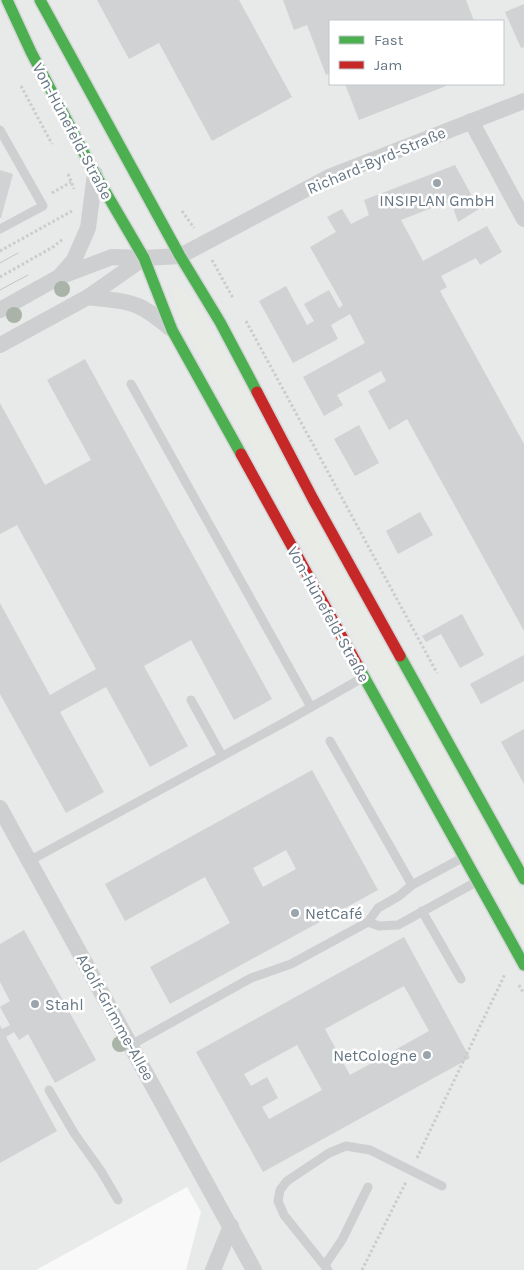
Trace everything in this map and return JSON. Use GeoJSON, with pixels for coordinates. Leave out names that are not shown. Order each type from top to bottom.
{"type":"FeatureCollection","features":[{"type":"Feature","properties":{"kind":"street","name":"Von-Hünefeld-Straße"},"geometry":{"type":"LineString","coordinates":[[7,0],[30,52],[95,174],[144,258],[172,330],[524,965]]}},
{"type":"Feature","properties":{"kind":"street","name":"Von-Hünefeld-Straße"},"geometry":{"type":"LineString","coordinates":[[40,0],[180,256],[220,322],[313,499],[524,879]]}},
{"type":"Feature","properties":{"kind":"street","name":"Richard-Byrd-Straße"},"geometry":{"type":"LineString","coordinates":[[180,256],[329,177],[524,101]]}},
{"type":"Feature","properties":{"kind":"street"},"geometry":{"type":"LineString","coordinates":[[471,121],[524,218]]}},
{"type":"Feature","properties":{"kind":"street"},"geometry":{"type":"LineString","coordinates":[[59,277],[74,260],[88,228],[95,174]]}},
{"type":"Feature","properties":{"kind":"street"},"geometry":{"type":"LineString","coordinates":[[0,310],[59,277],[112,257],[180,256]]}},
{"type":"Feature","properties":{"kind":"street"},"geometry":{"type":"LineString","coordinates":[[0,345],[88,298],[144,258]]}},
{"type":"Feature","properties":{"kind":"street"},"geometry":{"type":"LineString","coordinates":[[88,298],[121,301],[138,306],[154,315],[172,330]]}},
{"type":"Feature","properties":{"kind":"street","name":"Adolf-Grimme-Allee"},"geometry":{"type":"LineString","coordinates":[[0,808],[254,1270]]}},
{"type":"Feature","properties":{"kind":"street"},"geometry":{"type":"LineString","coordinates":[[213,1270],[230,1226]]}},
{"type":"Feature","properties":{"kind":"lane"},"geometry":{"type":"LineString","coordinates":[[0,130],[43,206],[0,229]]}},
{"type":"Feature","properties":{"kind":"lane"},"geometry":{"type":"LineString","coordinates":[[131,384],[311,707]]}},
{"type":"Feature","properties":{"kind":"lane"},"geometry":{"type":"LineString","coordinates":[[29,861],[364,677]]}},
{"type":"Feature","properties":{"kind":"lane"},"geometry":{"type":"LineString","coordinates":[[191,700],[222,756]]}},
{"type":"Feature","properties":{"kind":"lane"},"geometry":{"type":"LineString","coordinates":[[330,741],[412,885]]}},
{"type":"Feature","properties":{"kind":"lane"},"geometry":{"type":"LineString","coordinates":[[131,1045],[251,978],[291,964],[368,922],[378,908],[400,896],[412,885],[464,857]]}},
{"type":"Feature","properties":{"kind":"lane"},"geometry":{"type":"LineString","coordinates":[[368,922],[379,926],[398,925],[478,881]]}},
{"type":"Feature","properties":{"kind":"lane"},"geometry":{"type":"LineString","coordinates":[[422,911],[461,979]]}},
{"type":"Feature","properties":{"kind":"lane"},"geometry":{"type":"LineString","coordinates":[[49,1090],[74,1133],[101,1171],[118,1200]]}},
{"type":"Feature","properties":{"kind":"lane"},"geometry":{"type":"LineString","coordinates":[[368,1187],[327,1268],[284,1215],[278,1201],[280,1190],[287,1182],[328,1153],[346,1146],[370,1150],[442,1186]]}},
{"type":"Feature","properties":{"kind":"path"},"geometry":{"type":"LineString","coordinates":[[39,200],[72,182]]}},
{"type":"Feature","properties":{"kind":"path"},"geometry":{"type":"LineString","coordinates":[[0,251],[78,208]]}},
{"type":"Feature","properties":{"kind":"path"},"geometry":{"type":"LineString","coordinates":[[0,277],[53,247],[64,237]]}},
{"type":"Feature","properties":{"kind":"path"},"geometry":{"type":"LineString","coordinates":[[362,1270],[509,967]]}},
{"type":"Feature","properties":{"kind":"shaded area"},"geometry":{"type":"Polygon","coordinates":[[[0,0],[524,0],[524,1270],[186,1270],[201,1212],[187,1187],[36,1270],[0,1270],[0,0]]]}},
{"type":"Feature","properties":{"kind":"shaded area"},"geometry":{"type":"Polygon","coordinates":[[[176,285],[201,311],[524,897],[524,943],[188,332],[174,298],[173,286],[176,285]]]}},
{"type":"Feature","properties":{"kind":"building"},"geometry":{"type":"Polygon","coordinates":[[[97,0],[239,0],[292,97],[212,141],[159,43],[129,59],[97,0]]]}},
{"type":"Feature","properties":{"kind":"building"},"geometry":{"type":"Polygon","coordinates":[[[283,0],[466,0],[474,20],[329,20],[329,74],[326,75],[307,25],[294,30],[283,0]]]}},
{"type":"Feature","properties":{"kind":"building"},"geometry":{"type":"Polygon","coordinates":[[[524,4],[524,47],[521,48],[505,12],[524,4]]]}},
{"type":"Feature","properties":{"kind":"building"},"geometry":{"type":"Polygon","coordinates":[[[345,85],[448,85],[359,120],[345,85]]]}},
{"type":"Feature","properties":{"kind":"building"},"geometry":{"type":"Polygon","coordinates":[[[455,165],[479,209],[458,222],[451,201],[435,209],[434,207],[401,220],[423,261],[487,226],[502,252],[480,265],[476,258],[441,276],[447,287],[440,291],[524,444],[524,631],[407,419],[389,430],[368,391],[386,381],[381,371],[337,395],[343,405],[324,416],[303,377],[365,343],[350,314],[331,325],[338,339],[293,363],[259,301],[286,286],[307,325],[314,321],[304,304],[329,290],[339,308],[343,305],[310,247],[336,232],[327,217],[342,209],[351,224],[369,215],[364,200],[455,165]]]}},
{"type":"Feature","properties":{"kind":"building"},"geometry":{"type":"Polygon","coordinates":[[[0,170],[13,174],[1,218],[0,218],[0,170]]]}},
{"type":"Feature","properties":{"kind":"building"},"geometry":{"type":"Polygon","coordinates":[[[85,359],[272,699],[234,720],[191,640],[144,666],[188,746],[150,767],[106,687],[60,712],[104,792],[66,813],[0,694],[0,603],[50,695],[96,669],[17,525],[0,534],[0,403],[45,485],[91,460],[47,380],[85,359]]]}},
{"type":"Feature","properties":{"kind":"building"},"geometry":{"type":"Polygon","coordinates":[[[359,425],[379,463],[355,476],[334,439],[359,425]]]}},
{"type":"Feature","properties":{"kind":"building"},"geometry":{"type":"Polygon","coordinates":[[[420,512],[433,535],[398,554],[386,531],[420,512]]]}},
{"type":"Feature","properties":{"kind":"building"},"geometry":{"type":"Polygon","coordinates":[[[462,614],[484,655],[460,668],[441,634],[426,642],[422,636],[462,614]]]}},
{"type":"Feature","properties":{"kind":"building"},"geometry":{"type":"Polygon","coordinates":[[[524,655],[524,681],[481,704],[470,684],[524,655]]]}},
{"type":"Feature","properties":{"kind":"building"},"geometry":{"type":"Polygon","coordinates":[[[524,729],[524,784],[501,742],[524,729]]]}},
{"type":"Feature","properties":{"kind":"building"},"geometry":{"type":"Polygon","coordinates":[[[312,770],[378,890],[170,1004],[150,967],[230,923],[205,877],[125,921],[105,884],[312,770]],[[286,850],[253,868],[263,887],[296,869],[286,850]]]}},
{"type":"Feature","properties":{"kind":"building","name":"Stahl"},"geometry":{"type":"Polygon","coordinates":[[[24,930],[96,1060],[55,1083],[28,1034],[19,1040],[14,1032],[6,1037],[57,1131],[0,1163],[0,1025],[2,1029],[10,1025],[0,1007],[10,1001],[0,982],[0,944],[24,930]]]}},
{"type":"Feature","properties":{"kind":"building","name":"NetCologne"},"geometry":{"type":"Polygon","coordinates":[[[404,937],[470,1058],[263,1172],[196,1052],[404,937]],[[404,986],[325,1029],[350,1075],[429,1031],[404,986]],[[297,1045],[244,1074],[251,1086],[267,1077],[278,1098],[262,1107],[269,1119],[322,1090],[297,1045]]]}},
{"type":"Feature","properties":{"kind":"tram line"},"geometry":{"type":"LineString","coordinates":[[0,263],[18,253]]}},
{"type":"Feature","properties":{"kind":"tram line"},"geometry":{"type":"LineString","coordinates":[[0,290],[28,275]]}},
{"type":"Feature","properties":{"kind":"traffic: fast"},"geometry":{"type":"LineString","coordinates":[[7,0],[31,52],[95,174],[144,258],[172,330],[241,454]]}},
{"type":"Feature","properties":{"kind":"traffic: fast"},"geometry":{"type":"LineString","coordinates":[[40,0],[180,256],[220,322],[257,392]]}},
{"type":"Feature","properties":{"kind":"traffic: fast"},"geometry":{"type":"LineString","coordinates":[[400,656],[524,879]]}},
{"type":"Feature","properties":{"kind":"traffic: fast"},"geometry":{"type":"LineString","coordinates":[[358,666],[524,965]]}},
{"type":"Feature","properties":{"kind":"traffic: jam"},"geometry":{"type":"LineString","coordinates":[[257,392],[313,499],[400,656]]}},
{"type":"Feature","properties":{"kind":"traffic: jam"},"geometry":{"type":"LineString","coordinates":[[241,454],[358,666]]}},
{"type":"Feature","properties":{"kind":"place","name":"INSIPLAN GmbH"},"geometry":{"type":"Point","coordinates":[437,183]}},
{"type":"Feature","properties":{"kind":"place","name":"NetCafé"},"geometry":{"type":"Point","coordinates":[295,913]}},
{"type":"Feature","properties":{"kind":"place","name":"Stahl"},"geometry":{"type":"Point","coordinates":[35,1004]}},
{"type":"Feature","properties":{"kind":"place","name":"NetCologne"},"geometry":{"type":"Point","coordinates":[427,1055]}}]}
